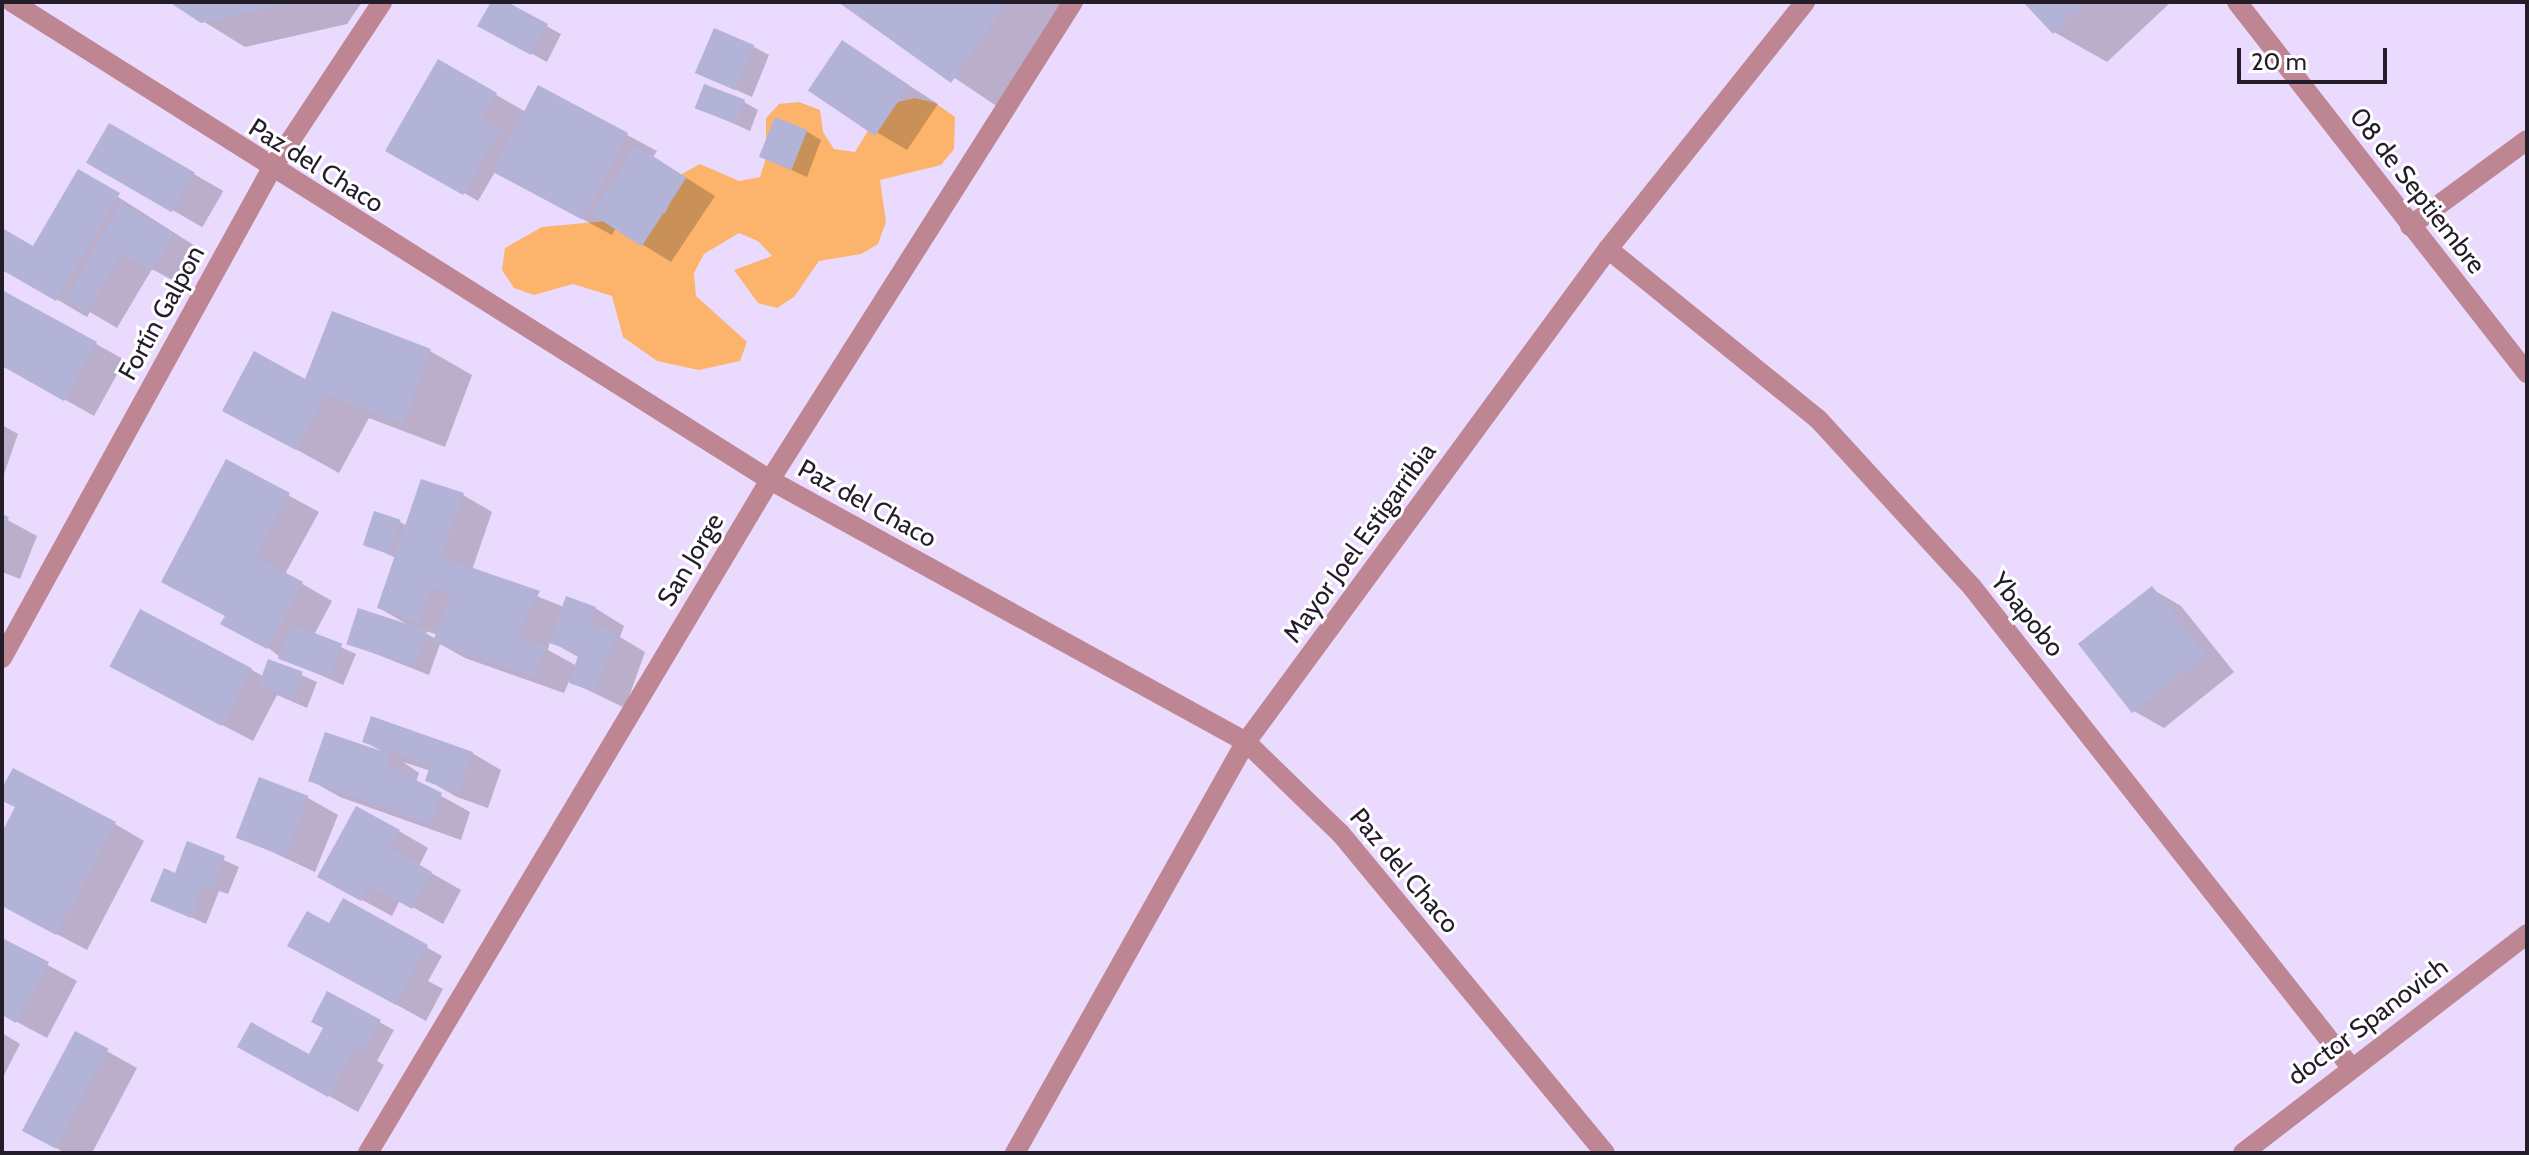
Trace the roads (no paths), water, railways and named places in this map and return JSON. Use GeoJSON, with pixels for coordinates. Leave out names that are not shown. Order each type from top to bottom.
{"type":"FeatureCollection","features":[{"type":"Feature","properties":{"kind":"street","name":"Paz del Chaco"},"geometry":{"type":"LineString","coordinates":[[12,2],[271,170],[770,480],[1246,742],[1341,834],[1605,1153]]}},
{"type":"Feature","properties":{"kind":"street","name":"Fortín Galpon"},"geometry":{"type":"LineString","coordinates":[[2,658],[271,170],[382,2]]}},
{"type":"Feature","properties":{"kind":"street","name":"San Jorge"},"geometry":{"type":"LineString","coordinates":[[368,1153],[770,480],[1073,2]]}},
{"type":"Feature","properties":{"kind":"street","name":"Mayor Joel Estigarribia"},"geometry":{"type":"LineString","coordinates":[[1015,1153],[1246,742],[1608,249],[1805,2]]}},
{"type":"Feature","properties":{"kind":"street","name":"08 de Septiembre"},"geometry":{"type":"LineString","coordinates":[[2237,2],[2527,373]]}},
{"type":"Feature","properties":{"kind":"street"},"geometry":{"type":"LineString","coordinates":[[2410,226],[2527,140]]}},
{"type":"Feature","properties":{"kind":"street","name":"Ybapobo"},"geometry":{"type":"LineString","coordinates":[[1608,249],[1818,419],[1972,587],[2350,1066]]}},
{"type":"Feature","properties":{"kind":"street","name":"doctor Spanovich"},"geometry":{"type":"LineString","coordinates":[[2243,1153],[2350,1066],[2527,934]]}}]}
